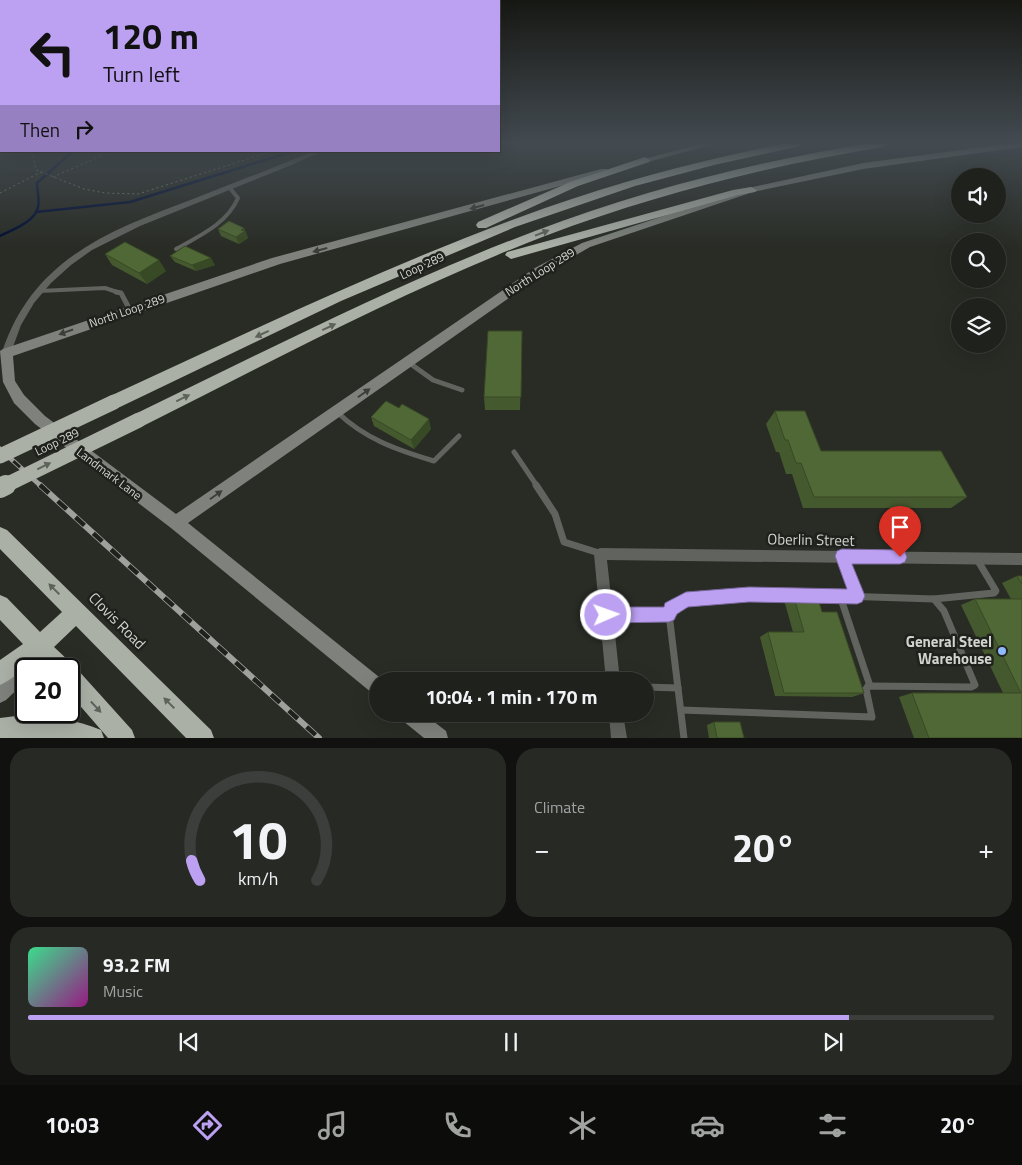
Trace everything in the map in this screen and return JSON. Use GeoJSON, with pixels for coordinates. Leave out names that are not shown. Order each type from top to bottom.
{"type":"FeatureCollection","features":[{"type":"Feature","properties":{"kind":"highway"},"geometry":{"type":"LineString","coordinates":[[322,306],[410,260],[542,198],[595,178]]}},
{"type":"Feature","properties":{"kind":"highway","name":"Loop 289"},"geometry":{"type":"LineString","coordinates":[[0,456],[431,256],[572,202],[651,178]]}},
{"type":"Feature","properties":{"kind":"highway","name":"Loop 289"},"geometry":{"type":"LineString","coordinates":[[0,488],[406,291],[539,234],[661,193],[715,178]]}},
{"type":"Feature","properties":{"kind":"highway"},"geometry":{"type":"LineString","coordinates":[[406,291],[474,266],[546,244],[750,190]]}},
{"type":"Feature","properties":{"kind":"highway","name":"Clovis Road"},"geometry":{"type":"LineString","coordinates":[[0,536],[203,738]]}},
{"type":"Feature","properties":{"kind":"highway"},"geometry":{"type":"LineString","coordinates":[[0,605],[51,658]]}},
{"type":"Feature","properties":{"kind":"highway"},"geometry":{"type":"LineString","coordinates":[[0,674],[12,663],[40,646],[77,612]]}},
{"type":"Feature","properties":{"kind":"highway"},"geometry":{"type":"LineString","coordinates":[[80,690],[124,738]]}},
{"type":"Feature","properties":{"kind":"highway"},"geometry":{"type":"LineString","coordinates":[[0,729],[15,726],[43,727],[93,738]]}},
{"type":"Feature","properties":{"kind":"main road","name":"North Loop 289"},"geometry":{"type":"LineString","coordinates":[[2,354],[276,261],[578,178]]}},
{"type":"Feature","properties":{"kind":"main road","name":"North Loop 289"},"geometry":{"type":"LineString","coordinates":[[176,523],[569,252],[615,233],[750,190],[804,178]]}},
{"type":"Feature","properties":{"kind":"main road","name":"Landmark Lane"},"geometry":{"type":"LineString","coordinates":[[2,354],[9,382],[19,399],[40,420],[57,435],[176,523],[369,680]]}},
{"type":"Feature","properties":{"kind":"main road"},"geometry":{"type":"LineString","coordinates":[[0,694],[22,673],[40,646]]}},
{"type":"Feature","properties":{"kind":"main road"},"geometry":{"type":"LineString","coordinates":[[420,722],[439,738]]}},
{"type":"Feature","properties":{"kind":"street","name":"Landmark Lane"},"geometry":{"type":"LineString","coordinates":[[2,354],[17,324],[39,291],[68,263],[109,236],[251,178]]}},
{"type":"Feature","properties":{"kind":"street","name":"Oberlin Street"},"geometry":{"type":"LineString","coordinates":[[600,554],[1022,558]]}},
{"type":"Feature","properties":{"kind":"street"},"geometry":{"type":"LineString","coordinates":[[600,554],[612,672]]}},
{"type":"Feature","properties":{"kind":"street"},"geometry":{"type":"LineString","coordinates":[[617,722],[619,738]]}},
{"type":"Feature","properties":{"kind":"lane"},"geometry":{"type":"LineString","coordinates":[[176,249],[230,214],[236,206],[238,198],[229,187]]}},
{"type":"Feature","properties":{"kind":"lane"},"geometry":{"type":"LineString","coordinates":[[39,291],[105,288],[122,293],[130,310]]}},
{"type":"Feature","properties":{"kind":"lane"},"geometry":{"type":"LineString","coordinates":[[408,362],[425,376],[450,388],[462,390]]}},
{"type":"Feature","properties":{"kind":"lane"},"geometry":{"type":"LineString","coordinates":[[337,411],[352,427],[383,446],[434,461],[459,436]]}},
{"type":"Feature","properties":{"kind":"lane"},"geometry":{"type":"LineString","coordinates":[[514,452],[555,514],[564,542],[600,554]]}},
{"type":"Feature","properties":{"kind":"lane"},"geometry":{"type":"LineString","coordinates":[[842,556],[857,596]]}},
{"type":"Feature","properties":{"kind":"lane"},"geometry":{"type":"LineString","coordinates":[[684,738],[669,614],[671,609],[686,599],[749,594],[934,599],[994,593],[996,591],[976,558]]}},
{"type":"Feature","properties":{"kind":"lane"},"geometry":{"type":"LineString","coordinates":[[840,596],[870,686]]}},
{"type":"Feature","properties":{"kind":"lane"},"geometry":{"type":"LineString","coordinates":[[681,710],[872,718],[866,696],[866,689],[870,686],[972,687],[975,684],[944,611],[934,599]]}},
{"type":"Feature","properties":{"kind":"lane"},"geometry":{"type":"LineString","coordinates":[[606,615],[669,614]]}},
{"type":"Feature","properties":{"kind":"lane"},"geometry":{"type":"LineString","coordinates":[[654,687],[678,688]]}},
{"type":"Feature","properties":{"kind":"path"},"geometry":{"type":"LineString","coordinates":[[0,193],[28,178]]}},
{"type":"Feature","properties":{"kind":"path"},"geometry":{"type":"LineString","coordinates":[[57,178],[84,189],[105,193],[138,194],[187,178]]}},
{"type":"Feature","properties":{"kind":"building"},"geometry":{"type":"Polygon","coordinates":[[[229,221],[244,228],[241,230],[245,231],[236,237],[218,229],[229,221]]]}},
{"type":"Feature","properties":{"kind":"building"},"geometry":{"type":"Polygon","coordinates":[[[125,242],[159,260],[139,273],[105,254],[125,242]]]}},
{"type":"Feature","properties":{"kind":"building"},"geometry":{"type":"Polygon","coordinates":[[[185,246],[211,258],[192,265],[170,256],[185,246]]]}},
{"type":"Feature","properties":{"kind":"building"},"geometry":{"type":"Polygon","coordinates":[[[488,331],[522,331],[521,397],[484,397],[488,331]]]}},
{"type":"Feature","properties":{"kind":"building"},"geometry":{"type":"Polygon","coordinates":[[[386,401],[399,408],[402,404],[429,419],[411,440],[371,417],[386,401]]]}},
{"type":"Feature","properties":{"kind":"building"},"geometry":{"type":"Polygon","coordinates":[[[775,411],[805,411],[821,451],[941,451],[967,497],[814,497],[801,463],[796,463],[788,440],[785,440],[775,411]]]}},
{"type":"Feature","properties":{"kind":"building"},"geometry":{"type":"Polygon","coordinates":[[[1017,576],[1022,576],[1022,584],[1017,576]]]}},
{"type":"Feature","properties":{"kind":"building"},"geometry":{"type":"Polygon","coordinates":[[[793,594],[817,595],[822,612],[837,612],[864,693],[784,693],[768,632],[804,632],[793,594]]]}},
{"type":"Feature","properties":{"kind":"building","name":"General Steel Warehouse"},"geometry":{"type":"Polygon","coordinates":[[[975,599],[1022,599],[1022,738],[929,738],[912,693],[1021,693],[975,599]]]}},
{"type":"Feature","properties":{"kind":"building"},"geometry":{"type":"Polygon","coordinates":[[[714,722],[740,722],[744,738],[717,738],[714,722]]]}},
{"type":"Feature","properties":{"kind":"waterway"},"geometry":{"type":"LineString","coordinates":[[36,212],[39,204],[37,183],[42,178]]}},
{"type":"Feature","properties":{"kind":"waterway"},"geometry":{"type":"LineString","coordinates":[[36,212],[130,202],[206,178]]}},
{"type":"Feature","properties":{"kind":"waterway"},"geometry":{"type":"LineString","coordinates":[[0,236],[22,225],[36,212]]}},
{"type":"Feature","properties":{"kind":"railway"},"geometry":{"type":"LineString","coordinates":[[0,449],[41,486]]}},
{"type":"Feature","properties":{"kind":"railway"},"geometry":{"type":"LineString","coordinates":[[40,485],[319,738]]}},
{"type":"Feature","properties":{"kind":"place","name":"General Steel Warehouse"},"geometry":{"type":"Point","coordinates":[1002,651]}},
{"type":"Feature","properties":{"kind":"route"},"geometry":{"type":"LineString","coordinates":[[606,615],[669,614],[675,605],[686,599],[749,594],[857,596],[842,556],[900,557]]}}]}
